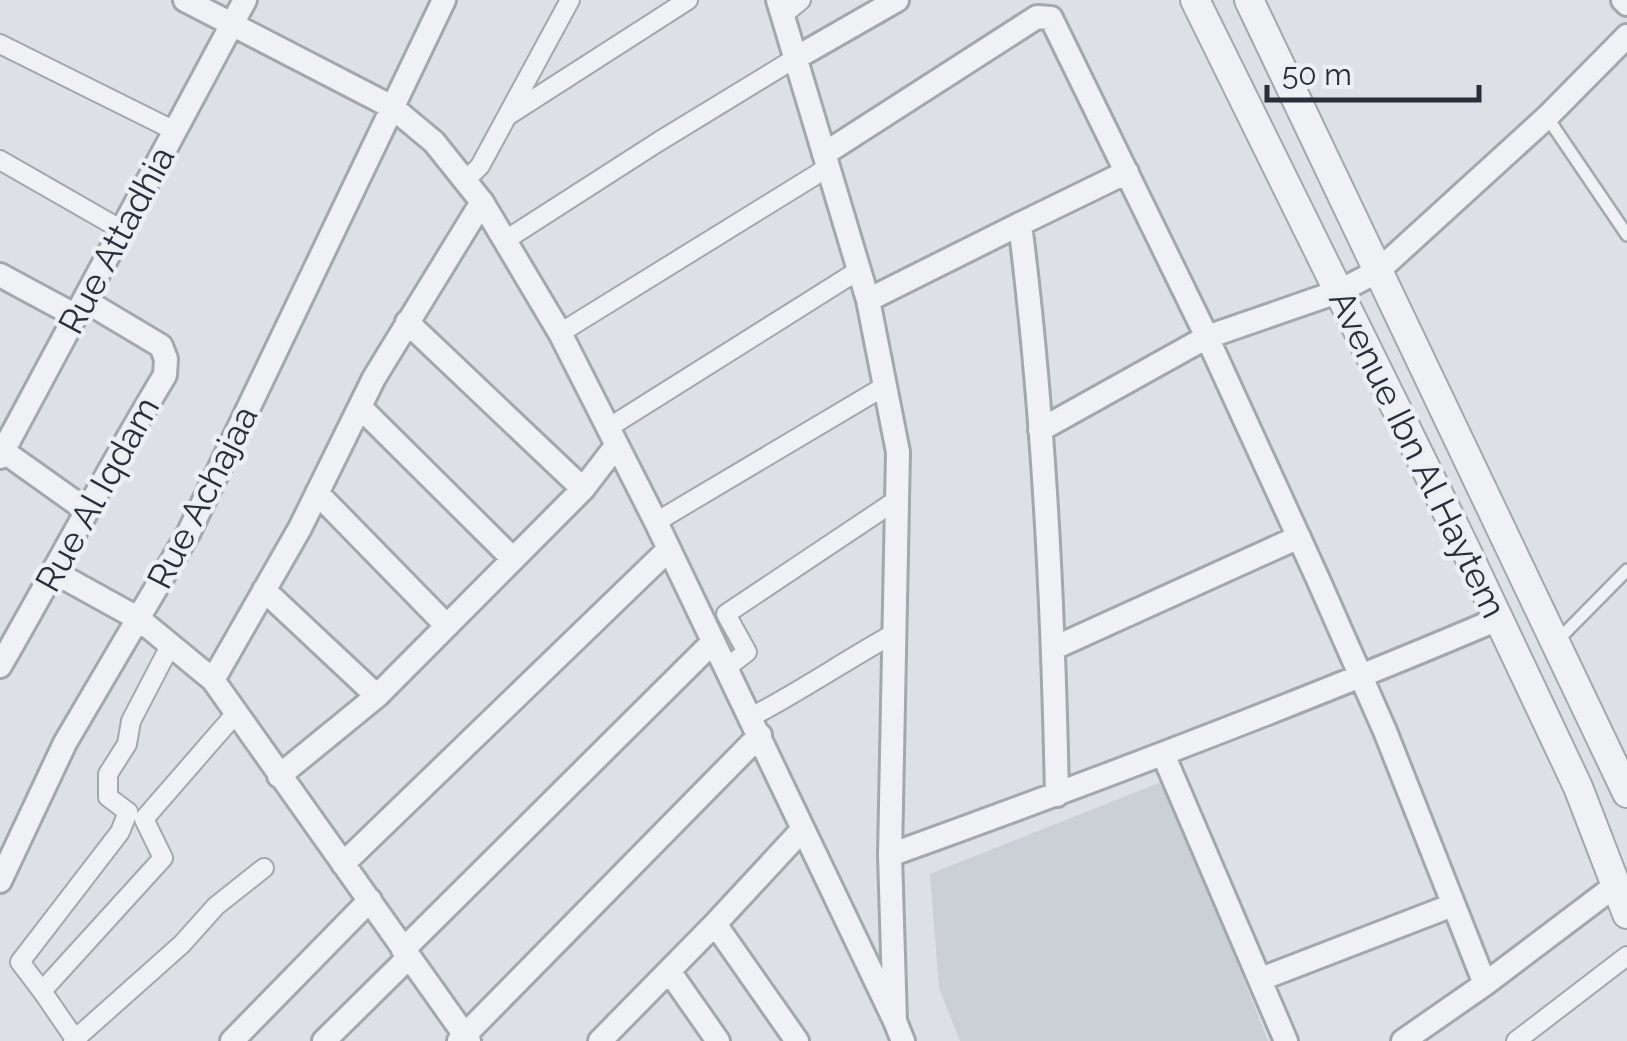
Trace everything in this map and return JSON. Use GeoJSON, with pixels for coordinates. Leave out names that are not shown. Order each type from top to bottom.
{"type":"FeatureCollection","features":[{"type":"Feature","properties":{"kind":"street"},"geometry":{"type":"LineString","coordinates":[[185,0],[392,107],[434,142],[482,202],[560,333],[656,522],[899,1031]]}},
{"type":"Feature","properties":{"kind":"street","name":"Rue Attadhia"},"geometry":{"type":"LineString","coordinates":[[2,454],[246,0]]}},
{"type":"Feature","properties":{"kind":"street","name":"Rue Achajaa"},"geometry":{"type":"LineString","coordinates":[[0,882],[65,744],[189,532],[444,0]]}},
{"type":"Feature","properties":{"kind":"street"},"geometry":{"type":"LineString","coordinates":[[466,180],[480,166],[570,0]]}},
{"type":"Feature","properties":{"kind":"street"},"geometry":{"type":"LineString","coordinates":[[509,115],[688,0]]}},
{"type":"Feature","properties":{"kind":"street"},"geometry":{"type":"LineString","coordinates":[[504,241],[658,142],[897,0]]}},
{"type":"Feature","properties":{"kind":"street","name":"Avenue Ibn Al Haytem"},"geometry":{"type":"LineString","coordinates":[[1195,0],[1340,290],[1578,787],[1627,914]]}},
{"type":"Feature","properties":{"kind":"street","name":"Avenue Ibn Al Haytem"},"geometry":{"type":"LineString","coordinates":[[1248,0],[1627,793]]}},
{"type":"Feature","properties":{"kind":"street"},"geometry":{"type":"LineString","coordinates":[[788,5],[794,60],[868,300],[898,452],[890,855],[899,1031]]}},
{"type":"Feature","properties":{"kind":"street"},"geometry":{"type":"LineString","coordinates":[[560,333],[826,161],[1020,28],[1043,16],[1054,22],[1299,537],[1361,677],[1485,984]]}},
{"type":"Feature","properties":{"kind":"street"},"geometry":{"type":"LineString","coordinates":[[1040,430],[1207,337],[1340,290],[1378,271],[1548,117],[1627,36]]}},
{"type":"Feature","properties":{"kind":"street"},"geometry":{"type":"LineString","coordinates":[[0,44],[175,131]]}},
{"type":"Feature","properties":{"kind":"street"},"geometry":{"type":"LineString","coordinates":[[0,160],[122,230]]}},
{"type":"Feature","properties":{"kind":"street"},"geometry":{"type":"LineString","coordinates":[[868,300],[1127,172]]}},
{"type":"Feature","properties":{"kind":"street"},"geometry":{"type":"LineString","coordinates":[[213,680],[407,322],[482,202]]}},
{"type":"Feature","properties":{"kind":"street"},"geometry":{"type":"LineString","coordinates":[[1020,224],[1035,340],[1054,648],[1058,795]]}},
{"type":"Feature","properties":{"kind":"street"},"geometry":{"type":"LineString","coordinates":[[279,776],[376,696],[583,489],[612,437],[859,270]]}},
{"type":"Feature","properties":{"kind":"street"},"geometry":{"type":"LineString","coordinates":[[0,275],[80,308]]}},
{"type":"Feature","properties":{"kind":"street","name":"Rue Al Iqdam"},"geometry":{"type":"LineString","coordinates":[[0,666],[165,375],[166,358],[161,346],[80,308]]}},
{"type":"Feature","properties":{"kind":"street"},"geometry":{"type":"LineString","coordinates":[[407,322],[583,489]]}},
{"type":"Feature","properties":{"kind":"street"},"geometry":{"type":"LineString","coordinates":[[656,522],[885,386]]}},
{"type":"Feature","properties":{"kind":"street"},"geometry":{"type":"LineString","coordinates":[[360,407],[514,559]]}},
{"type":"Feature","properties":{"kind":"street"},"geometry":{"type":"LineString","coordinates":[[2,454],[86,510]]}},
{"type":"Feature","properties":{"kind":"street"},"geometry":{"type":"LineString","coordinates":[[317,493],[447,626]]}},
{"type":"Feature","properties":{"kind":"street"},"geometry":{"type":"LineString","coordinates":[[726,668],[747,652],[726,614],[898,498]]}},
{"type":"Feature","properties":{"kind":"street"},"geometry":{"type":"LineString","coordinates":[[1054,648],[1299,537]]}},
{"type":"Feature","properties":{"kind":"street"},"geometry":{"type":"LineString","coordinates":[[343,864],[668,550]]}},
{"type":"Feature","properties":{"kind":"street"},"geometry":{"type":"LineString","coordinates":[[54,572],[139,620],[213,680],[464,1039],[756,726],[836,665],[895,633]]}},
{"type":"Feature","properties":{"kind":"street"},"geometry":{"type":"LineString","coordinates":[[264,590],[376,696]]}},
{"type":"Feature","properties":{"kind":"street"},"geometry":{"type":"LineString","coordinates":[[890,855],[1058,795],[1498,619]]}},
{"type":"Feature","properties":{"kind":"street"},"geometry":{"type":"LineString","coordinates":[[324,1041],[713,642]]}},
{"type":"Feature","properties":{"kind":"street"},"geometry":{"type":"LineString","coordinates":[[171,644],[131,721],[127,744],[108,774],[108,797],[128,812],[120,832],[20,962],[74,1040],[182,944],[216,906],[264,868]]}},
{"type":"Feature","properties":{"kind":"street"},"geometry":{"type":"LineString","coordinates":[[42,991],[164,858],[144,820],[236,712]]}},
{"type":"Feature","properties":{"kind":"street"},"geometry":{"type":"LineString","coordinates":[[1162,754],[1286,1041]]}},
{"type":"Feature","properties":{"kind":"street"},"geometry":{"type":"LineString","coordinates":[[600,1041],[803,828]]}},
{"type":"Feature","properties":{"kind":"street"},"geometry":{"type":"LineString","coordinates":[[1403,1041],[1616,885]]}},
{"type":"Feature","properties":{"kind":"street"},"geometry":{"type":"LineString","coordinates":[[232,1041],[370,900]]}},
{"type":"Feature","properties":{"kind":"street"},"geometry":{"type":"LineString","coordinates":[[1261,979],[1453,905]]}},
{"type":"Feature","properties":{"kind":"street"},"geometry":{"type":"LineString","coordinates":[[715,924],[796,1041]]}},
{"type":"Feature","properties":{"kind":"street"},"geometry":{"type":"LineString","coordinates":[[1516,1041],[1545,1033],[1627,956]]}},
{"type":"Feature","properties":{"kind":"street"},"geometry":{"type":"LineString","coordinates":[[669,970],[718,1041]]}},
{"type":"Feature","properties":{"kind":"lane"},"geometry":{"type":"LineString","coordinates":[[1548,117],[1627,235]]}},
{"type":"Feature","properties":{"kind":"lane"},"geometry":{"type":"LineString","coordinates":[[1557,641],[1627,570]]}},
{"type":"Feature","properties":{"kind":"shaded area"},"geometry":{"type":"Polygon","coordinates":[[[1166,780],[1268,1041],[960,1041],[939,988],[930,874],[1166,780]]]}}]}
